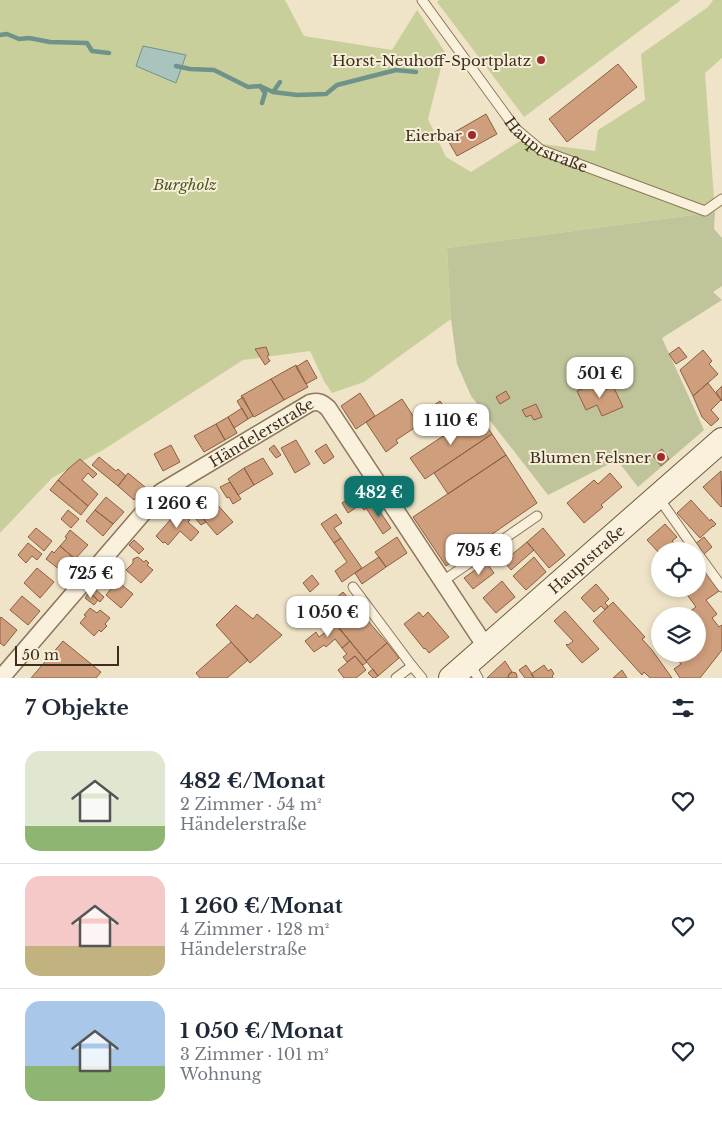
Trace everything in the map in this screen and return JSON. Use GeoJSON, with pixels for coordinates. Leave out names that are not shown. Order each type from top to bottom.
{"type":"FeatureCollection","features":[{"type":"Feature","properties":{"kind":"main road","name":"Hauptstraße"},"geometry":{"type":"LineString","coordinates":[[451,678],[473,670],[486,647],[722,440]]}},
{"type":"Feature","properties":{"kind":"street","name":"Händelerstraße"},"geometry":{"type":"LineString","coordinates":[[1,678],[154,498],[310,403],[319,401],[328,408],[486,647]]}},
{"type":"Feature","properties":{"kind":"lane","name":"Hauptstraße"},"geometry":{"type":"LineString","coordinates":[[422,0],[516,129],[540,150],[705,211],[722,199]]}},
{"type":"Feature","properties":{"kind":"lane"},"geometry":{"type":"LineString","coordinates":[[657,496],[690,542]]}},
{"type":"Feature","properties":{"kind":"lane"},"geometry":{"type":"LineString","coordinates":[[443,581],[537,516]]}},
{"type":"Feature","properties":{"kind":"lane"},"geometry":{"type":"LineString","coordinates":[[706,565],[722,588]]}},
{"type":"Feature","properties":{"kind":"lane"},"geometry":{"type":"LineString","coordinates":[[353,587],[422,678]]}},
{"type":"Feature","properties":{"kind":"lane"},"geometry":{"type":"LineString","coordinates":[[396,678],[412,666]]}},
{"type":"Feature","properties":{"kind":"green space","name":"Burgholz"},"geometry":{"type":"Polygon","coordinates":[[[0,0],[285,0],[304,36],[392,50],[417,10],[445,52],[428,119],[446,157],[471,172],[520,141],[595,151],[598,130],[645,100],[641,54],[708,7],[713,0],[722,0],[722,58],[705,73],[715,212],[447,248],[451,319],[364,382],[332,393],[324,381],[310,351],[243,360],[103,450],[52,478],[0,533],[0,0]]]}},
{"type":"Feature","properties":{"kind":"green space","name":"Horst-Neuhoff-Sportplatz"},"geometry":{"type":"Polygon","coordinates":[[[439,0],[681,0],[524,117],[437,2],[439,0]]]}},
{"type":"Feature","properties":{"kind":"green space"},"geometry":{"type":"Polygon","coordinates":[[[715,212],[714,229],[722,238],[722,286],[713,292],[722,300],[662,338],[704,430],[638,487],[617,460],[548,495],[471,396],[457,364],[451,319],[447,248],[715,212]]]}},
{"type":"Feature","properties":{"kind":"water"},"geometry":{"type":"Polygon","coordinates":[[[143,46],[186,55],[176,83],[136,66],[143,46]]]}},
{"type":"Feature","properties":{"kind":"building"},"geometry":{"type":"Polygon","coordinates":[[[618,64],[637,87],[567,142],[549,119],[618,64]]]}},
{"type":"Feature","properties":{"kind":"building","name":"Eierbar"},"geometry":{"type":"Polygon","coordinates":[[[486,114],[497,134],[457,156],[446,137],[486,114]]]}},
{"type":"Feature","properties":{"kind":"building"},"geometry":{"type":"Polygon","coordinates":[[[266,347],[269,355],[267,356],[270,361],[265,365],[255,349],[266,347]]]}},
{"type":"Feature","properties":{"kind":"building"},"geometry":{"type":"Polygon","coordinates":[[[679,347],[687,357],[676,364],[669,354],[679,347]]]}},
{"type":"Feature","properties":{"kind":"building"},"geometry":{"type":"Polygon","coordinates":[[[703,350],[712,361],[709,364],[718,374],[693,396],[680,370],[703,350]]]}},
{"type":"Feature","properties":{"kind":"building"},"geometry":{"type":"Polygon","coordinates":[[[307,360],[317,378],[306,384],[296,367],[307,360]]]}},
{"type":"Feature","properties":{"kind":"building"},"geometry":{"type":"Polygon","coordinates":[[[296,365],[308,387],[284,400],[271,379],[296,365]]]}},
{"type":"Feature","properties":{"kind":"building"},"geometry":{"type":"Polygon","coordinates":[[[271,379],[284,400],[254,417],[241,396],[271,379]]]}},
{"type":"Feature","properties":{"kind":"building"},"geometry":{"type":"Polygon","coordinates":[[[598,382],[603,391],[613,386],[623,407],[602,416],[597,405],[586,410],[577,391],[598,382]]]}},
{"type":"Feature","properties":{"kind":"building"},"geometry":{"type":"Polygon","coordinates":[[[708,383],[721,400],[711,410],[719,419],[711,426],[702,417],[693,396],[708,383]]]}},
{"type":"Feature","properties":{"kind":"building"},"geometry":{"type":"Polygon","coordinates":[[[722,386],[722,401],[716,392],[722,386]]]}},
{"type":"Feature","properties":{"kind":"building"},"geometry":{"type":"Polygon","coordinates":[[[506,391],[510,398],[500,404],[496,397],[506,391]]]}},
{"type":"Feature","properties":{"kind":"building"},"geometry":{"type":"Polygon","coordinates":[[[360,393],[375,416],[356,429],[341,406],[360,393]]]}},
{"type":"Feature","properties":{"kind":"building"},"geometry":{"type":"Polygon","coordinates":[[[243,397],[253,416],[248,419],[237,401],[243,397]]]}},
{"type":"Feature","properties":{"kind":"building"},"geometry":{"type":"Polygon","coordinates":[[[402,399],[419,425],[396,440],[398,443],[386,452],[366,422],[402,399]]]}},
{"type":"Feature","properties":{"kind":"building"},"geometry":{"type":"Polygon","coordinates":[[[440,401],[447,411],[426,425],[419,415],[440,401]]]}},
{"type":"Feature","properties":{"kind":"building"},"geometry":{"type":"Polygon","coordinates":[[[536,404],[542,417],[534,420],[531,415],[526,417],[522,410],[536,404]]]}},
{"type":"Feature","properties":{"kind":"building"},"geometry":{"type":"Polygon","coordinates":[[[242,408],[248,419],[234,428],[228,417],[242,408]]]}},
{"type":"Feature","properties":{"kind":"building"},"geometry":{"type":"Polygon","coordinates":[[[478,413],[492,434],[425,479],[410,458],[478,413]]]}},
{"type":"Feature","properties":{"kind":"building"},"geometry":{"type":"Polygon","coordinates":[[[228,417],[237,433],[225,440],[216,424],[228,417]]]}},
{"type":"Feature","properties":{"kind":"building"},"geometry":{"type":"Polygon","coordinates":[[[216,424],[225,440],[204,452],[194,436],[216,424]]]}},
{"type":"Feature","properties":{"kind":"building"},"geometry":{"type":"Polygon","coordinates":[[[492,434],[506,455],[448,494],[434,473],[492,434]]]}},
{"type":"Feature","properties":{"kind":"building"},"geometry":{"type":"Polygon","coordinates":[[[296,440],[310,464],[295,473],[281,448],[296,440]]]}},
{"type":"Feature","properties":{"kind":"building"},"geometry":{"type":"Polygon","coordinates":[[[326,444],[334,457],[324,464],[315,451],[326,444]]]}},
{"type":"Feature","properties":{"kind":"building"},"geometry":{"type":"Polygon","coordinates":[[[171,445],[180,462],[163,471],[154,454],[171,445]]]}},
{"type":"Feature","properties":{"kind":"building"},"geometry":{"type":"Polygon","coordinates":[[[274,445],[281,455],[276,458],[269,449],[274,445]]]}},
{"type":"Feature","properties":{"kind":"building","name":"Blumen Felsner"},"geometry":{"type":"Polygon","coordinates":[[[662,449],[669,459],[661,466],[653,456],[662,449]]]}},
{"type":"Feature","properties":{"kind":"building"},"geometry":{"type":"Polygon","coordinates":[[[506,455],[537,503],[446,566],[413,517],[506,455]]]}},
{"type":"Feature","properties":{"kind":"building"},"geometry":{"type":"Polygon","coordinates":[[[99,457],[116,471],[118,469],[126,476],[118,486],[92,465],[99,457]]]}},
{"type":"Feature","properties":{"kind":"building"},"geometry":{"type":"Polygon","coordinates":[[[263,458],[273,474],[254,485],[244,468],[263,458]]]}},
{"type":"Feature","properties":{"kind":"building"},"geometry":{"type":"Polygon","coordinates":[[[80,459],[97,474],[93,478],[88,473],[82,480],[98,494],[88,506],[58,480],[80,459]]]}},
{"type":"Feature","properties":{"kind":"building"},"geometry":{"type":"Polygon","coordinates":[[[244,468],[254,485],[238,495],[228,479],[244,468]]]}},
{"type":"Feature","properties":{"kind":"building"},"geometry":{"type":"Polygon","coordinates":[[[721,471],[722,506],[721,507],[703,487],[721,471]]]}},
{"type":"Feature","properties":{"kind":"building"},"geometry":{"type":"Polygon","coordinates":[[[128,473],[145,487],[134,500],[118,486],[128,473]]]}},
{"type":"Feature","properties":{"kind":"building"},"geometry":{"type":"Polygon","coordinates":[[[610,473],[622,487],[584,523],[567,503],[594,480],[598,484],[610,473]]]}},
{"type":"Feature","properties":{"kind":"building"},"geometry":{"type":"Polygon","coordinates":[[[58,480],[88,506],[81,515],[50,490],[58,480]]]}},
{"type":"Feature","properties":{"kind":"building"},"geometry":{"type":"Polygon","coordinates":[[[230,482],[241,499],[233,504],[220,487],[230,482]]]}},
{"type":"Feature","properties":{"kind":"building"},"geometry":{"type":"Polygon","coordinates":[[[364,488],[374,503],[364,510],[360,505],[348,513],[342,503],[364,488]]]}},
{"type":"Feature","properties":{"kind":"building"},"geometry":{"type":"Polygon","coordinates":[[[207,492],[214,501],[199,514],[206,522],[201,525],[184,505],[207,492]]]}},
{"type":"Feature","properties":{"kind":"building"},"geometry":{"type":"Polygon","coordinates":[[[106,497],[124,512],[113,524],[95,510],[106,497]]]}},
{"type":"Feature","properties":{"kind":"building"},"geometry":{"type":"Polygon","coordinates":[[[691,500],[710,521],[711,519],[716,524],[700,538],[677,513],[691,500]]]}},
{"type":"Feature","properties":{"kind":"building"},"geometry":{"type":"Polygon","coordinates":[[[214,501],[233,522],[217,535],[199,514],[214,501]]]}},
{"type":"Feature","properties":{"kind":"building"},"geometry":{"type":"Polygon","coordinates":[[[374,503],[391,528],[383,534],[366,508],[374,503]]]}},
{"type":"Feature","properties":{"kind":"building"},"geometry":{"type":"Polygon","coordinates":[[[68,510],[79,519],[71,528],[61,519],[68,510]]]}},
{"type":"Feature","properties":{"kind":"building"},"geometry":{"type":"Polygon","coordinates":[[[95,510],[113,524],[103,536],[86,521],[95,510]]]}},
{"type":"Feature","properties":{"kind":"building"},"geometry":{"type":"Polygon","coordinates":[[[179,510],[199,532],[191,541],[180,531],[168,545],[156,536],[179,510]]]}},
{"type":"Feature","properties":{"kind":"building"},"geometry":{"type":"Polygon","coordinates":[[[336,514],[342,523],[334,528],[341,538],[334,543],[321,524],[336,514]]]}},
{"type":"Feature","properties":{"kind":"building"},"geometry":{"type":"Polygon","coordinates":[[[665,524],[677,537],[673,542],[651,542],[651,544],[647,540],[665,524]]]}},
{"type":"Feature","properties":{"kind":"building"},"geometry":{"type":"Polygon","coordinates":[[[36,528],[52,541],[44,551],[28,537],[36,528]]]}},
{"type":"Feature","properties":{"kind":"building"},"geometry":{"type":"Polygon","coordinates":[[[543,528],[565,555],[549,568],[527,542],[543,528]]]}},
{"type":"Feature","properties":{"kind":"building"},"geometry":{"type":"Polygon","coordinates":[[[70,530],[88,545],[75,559],[60,546],[67,538],[65,537],[70,530]]]}},
{"type":"Feature","properties":{"kind":"building"},"geometry":{"type":"Polygon","coordinates":[[[397,537],[407,553],[386,567],[375,552],[397,537]]]}},
{"type":"Feature","properties":{"kind":"building"},"geometry":{"type":"Polygon","coordinates":[[[704,537],[712,547],[706,552],[706,542],[698,542],[704,537]]]}},
{"type":"Feature","properties":{"kind":"building"},"geometry":{"type":"Polygon","coordinates":[[[341,538],[362,568],[342,582],[335,571],[347,562],[334,543],[341,538]]]}},
{"type":"Feature","properties":{"kind":"building"},"geometry":{"type":"Polygon","coordinates":[[[134,540],[144,549],[139,554],[129,545],[134,540]]]}},
{"type":"Feature","properties":{"kind":"building"},"geometry":{"type":"Polygon","coordinates":[[[527,542],[534,550],[511,570],[504,561],[527,542]]]}},
{"type":"Feature","properties":{"kind":"building"},"geometry":{"type":"Polygon","coordinates":[[[28,543],[42,554],[37,560],[32,556],[26,563],[18,555],[28,543]]]}},
{"type":"Feature","properties":{"kind":"building"},"geometry":{"type":"Polygon","coordinates":[[[60,546],[75,559],[64,573],[46,559],[52,551],[54,553],[60,546]]]}},
{"type":"Feature","properties":{"kind":"building"},"geometry":{"type":"Polygon","coordinates":[[[138,557],[144,562],[146,560],[149,563],[147,565],[153,570],[141,583],[126,570],[133,563],[133,559],[138,557]]]}},
{"type":"Feature","properties":{"kind":"building"},"geometry":{"type":"Polygon","coordinates":[[[379,557],[386,567],[362,584],[355,573],[379,557]]]}},
{"type":"Feature","properties":{"kind":"building"},"geometry":{"type":"Polygon","coordinates":[[[534,557],[546,572],[526,590],[513,576],[534,557]]]}},
{"type":"Feature","properties":{"kind":"building"},"geometry":{"type":"Polygon","coordinates":[[[486,562],[494,573],[473,589],[464,578],[486,562]]]}},
{"type":"Feature","properties":{"kind":"building"},"geometry":{"type":"Polygon","coordinates":[[[37,568],[54,582],[40,598],[24,583],[37,568]]]}},
{"type":"Feature","properties":{"kind":"building"},"geometry":{"type":"Polygon","coordinates":[[[706,572],[719,591],[706,600],[717,614],[712,618],[719,627],[722,625],[722,650],[700,678],[680,678],[674,669],[681,664],[679,662],[706,662],[706,607],[696,607],[689,597],[706,597],[706,572]]]}},
{"type":"Feature","properties":{"kind":"building"},"geometry":{"type":"Polygon","coordinates":[[[312,575],[319,584],[310,592],[303,583],[312,575]]]}},
{"type":"Feature","properties":{"kind":"building"},"geometry":{"type":"Polygon","coordinates":[[[117,581],[133,594],[121,608],[106,595],[117,581]]]}},
{"type":"Feature","properties":{"kind":"building"},"geometry":{"type":"Polygon","coordinates":[[[502,581],[515,597],[496,613],[483,598],[502,581]]]}},
{"type":"Feature","properties":{"kind":"building"},"geometry":{"type":"Polygon","coordinates":[[[596,584],[609,599],[605,603],[608,606],[605,610],[601,606],[594,612],[581,598],[596,584]]]}},
{"type":"Feature","properties":{"kind":"building"},"geometry":{"type":"Polygon","coordinates":[[[95,589],[104,597],[100,602],[90,593],[95,589]]]}},
{"type":"Feature","properties":{"kind":"building"},"geometry":{"type":"Polygon","coordinates":[[[89,592],[98,600],[94,605],[85,598],[89,592]]]}},
{"type":"Feature","properties":{"kind":"building"},"geometry":{"type":"Polygon","coordinates":[[[343,592],[387,643],[366,661],[323,609],[343,592]]]}},
{"type":"Feature","properties":{"kind":"building"},"geometry":{"type":"Polygon","coordinates":[[[22,596],[40,611],[28,625],[10,610],[22,596]]]}},
{"type":"Feature","properties":{"kind":"building"},"geometry":{"type":"Polygon","coordinates":[[[613,602],[645,637],[642,639],[651,649],[651,662],[661,662],[672,678],[650,678],[644,672],[642,675],[593,621],[613,602]]]}},
{"type":"Feature","properties":{"kind":"building"},"geometry":{"type":"Polygon","coordinates":[[[236,605],[253,619],[257,614],[282,635],[250,663],[216,625],[236,605]]]}},
{"type":"Feature","properties":{"kind":"building"},"geometry":{"type":"Polygon","coordinates":[[[90,608],[97,613],[100,610],[110,618],[105,624],[107,626],[101,632],[99,630],[94,636],[80,623],[90,608]]]}},
{"type":"Feature","properties":{"kind":"building"},"geometry":{"type":"Polygon","coordinates":[[[565,611],[599,649],[582,663],[566,645],[573,641],[554,621],[565,611]]]}},
{"type":"Feature","properties":{"kind":"building"},"geometry":{"type":"Polygon","coordinates":[[[419,612],[423,617],[428,612],[449,637],[429,653],[404,624],[419,612]]]}},
{"type":"Feature","properties":{"kind":"building"},"geometry":{"type":"Polygon","coordinates":[[[1,617],[17,630],[4,646],[0,643],[1,617]]]}},
{"type":"Feature","properties":{"kind":"building"},"geometry":{"type":"Polygon","coordinates":[[[331,618],[350,641],[342,648],[335,639],[326,647],[324,645],[314,652],[305,641],[316,632],[319,637],[332,627],[328,622],[331,618]]]}},
{"type":"Feature","properties":{"kind":"building"},"geometry":{"type":"Polygon","coordinates":[[[63,641],[101,672],[96,678],[31,678],[63,641]]]}},
{"type":"Feature","properties":{"kind":"building"},"geometry":{"type":"Polygon","coordinates":[[[350,641],[367,662],[363,665],[355,656],[347,662],[343,657],[347,654],[342,648],[350,641]]]}},
{"type":"Feature","properties":{"kind":"building"},"geometry":{"type":"Polygon","coordinates":[[[231,642],[248,660],[227,678],[200,678],[196,673],[231,642]]]}},
{"type":"Feature","properties":{"kind":"building"},"geometry":{"type":"Polygon","coordinates":[[[387,643],[399,658],[378,676],[366,661],[387,643]]]}},
{"type":"Feature","properties":{"kind":"building"},"geometry":{"type":"Polygon","coordinates":[[[355,656],[366,670],[356,678],[344,678],[338,670],[355,656]]]}},
{"type":"Feature","properties":{"kind":"building"},"geometry":{"type":"Polygon","coordinates":[[[505,661],[512,672],[508,678],[487,678],[505,661]]]}},
{"type":"Feature","properties":{"kind":"building"},"geometry":{"type":"Polygon","coordinates":[[[526,665],[534,678],[525,678],[519,670],[526,665]]]}},
{"type":"Feature","properties":{"kind":"building"},"geometry":{"type":"Polygon","coordinates":[[[544,665],[548,671],[551,669],[554,674],[553,678],[534,678],[531,674],[544,665]]]}},
{"type":"Feature","properties":{"kind":"building"},"geometry":{"type":"Polygon","coordinates":[[[373,669],[378,676],[375,678],[368,673],[373,669]]]}},
{"type":"Feature","properties":{"kind":"building"},"geometry":{"type":"Polygon","coordinates":[[[622,670],[627,678],[613,678],[622,670]]]}},
{"type":"Feature","properties":{"kind":"building"},"geometry":{"type":"Polygon","coordinates":[[[512,672],[516,673],[517,678],[508,678],[512,672]]]}},
{"type":"Feature","properties":{"kind":"waterway"},"geometry":{"type":"LineString","coordinates":[[0,35],[7,34],[19,39],[29,38],[50,42],[87,43],[92,51],[109,53]]}},
{"type":"Feature","properties":{"kind":"waterway"},"geometry":{"type":"LineString","coordinates":[[176,66],[190,69],[214,70],[248,87],[260,86],[273,92],[297,95],[326,94],[337,85],[396,70],[416,72]]}},
{"type":"Feature","properties":{"kind":"waterway"},"geometry":{"type":"LineString","coordinates":[[273,92],[280,82]]}},
{"type":"Feature","properties":{"kind":"waterway"},"geometry":{"type":"LineString","coordinates":[[260,86],[265,93],[262,103]]}},
{"type":"Feature","properties":{"kind":"place","name":"Horst-Neuhoff-Sportplatz"},"geometry":{"type":"Point","coordinates":[541,60]}},
{"type":"Feature","properties":{"kind":"place","name":"Eierbar"},"geometry":{"type":"Point","coordinates":[472,135]}},
{"type":"Feature","properties":{"kind":"place","name":"Blumen Felsner"},"geometry":{"type":"Point","coordinates":[661,457]}}]}
